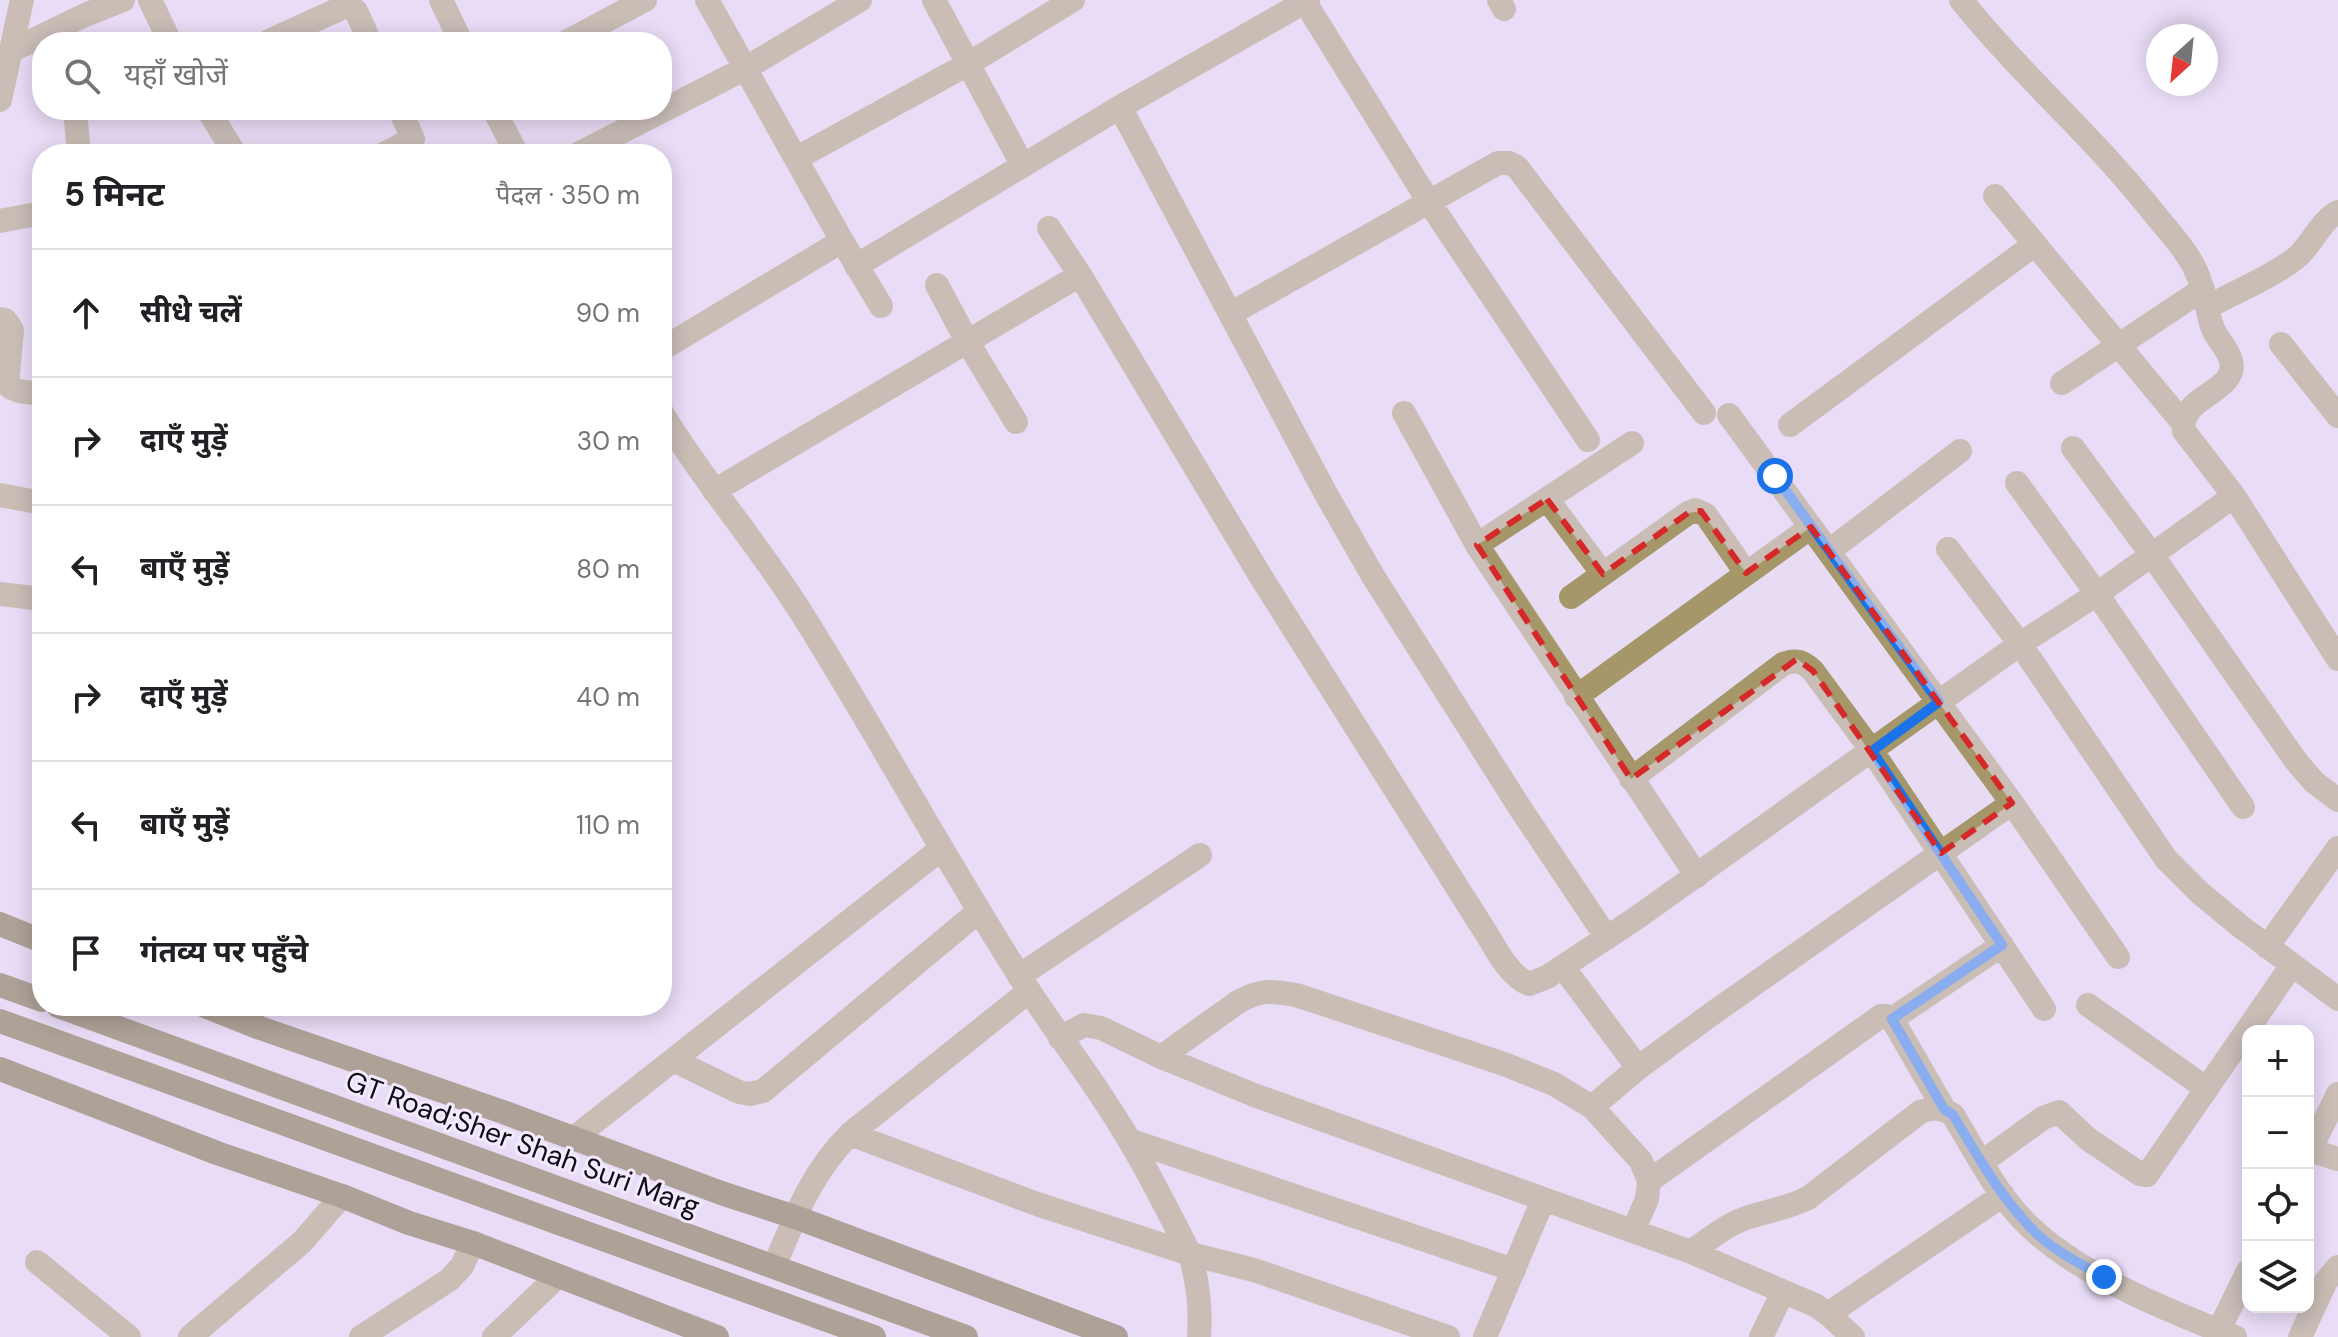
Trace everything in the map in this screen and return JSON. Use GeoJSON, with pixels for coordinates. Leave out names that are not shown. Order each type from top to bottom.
{"type":"FeatureCollection","features":[{"type":"Feature","properties":{"kind":"main road"},"geometry":{"type":"LineString","coordinates":[[0,924],[32,937]]}},
{"type":"Feature","properties":{"kind":"main road"},"geometry":{"type":"LineString","coordinates":[[0,985],[32,996]]}},
{"type":"Feature","properties":{"kind":"main road","name":"GT Road;Sher Shah Suri Marg"},"geometry":{"type":"LineString","coordinates":[[85,1016],[966,1337]]}},
{"type":"Feature","properties":{"kind":"main road"},"geometry":{"type":"LineString","coordinates":[[230,1016],[795,1217],[1116,1337]]}},
{"type":"Feature","properties":{"kind":"main road"},"geometry":{"type":"LineString","coordinates":[[0,1021],[874,1337]]}},
{"type":"Feature","properties":{"kind":"main road"},"geometry":{"type":"LineString","coordinates":[[0,1069],[217,1153],[473,1243],[717,1337]]}},
{"type":"Feature","properties":{"kind":"street"},"geometry":{"type":"LineString","coordinates":[[1,93],[22,0]]}},
{"type":"Feature","properties":{"kind":"street"},"geometry":{"type":"LineString","coordinates":[[42,32],[81,8],[123,0]]}},
{"type":"Feature","properties":{"kind":"street"},"geometry":{"type":"LineString","coordinates":[[150,0],[165,32]]}},
{"type":"Feature","properties":{"kind":"street"},"geometry":{"type":"LineString","coordinates":[[441,0],[456,32]]}},
{"type":"Feature","properties":{"kind":"street"},"geometry":{"type":"LineString","coordinates":[[585,32],[645,0]]}},
{"type":"Feature","properties":{"kind":"street"},"geometry":{"type":"LineString","coordinates":[[707,0],[881,306]]}},
{"type":"Feature","properties":{"kind":"street"},"geometry":{"type":"LineString","coordinates":[[672,106],[746,68],[860,0]]}},
{"type":"Feature","properties":{"kind":"street"},"geometry":{"type":"LineString","coordinates":[[934,0],[1023,166]]}},
{"type":"Feature","properties":{"kind":"street"},"geometry":{"type":"LineString","coordinates":[[797,158],[968,64],[1073,0]]}},
{"type":"Feature","properties":{"kind":"street"},"geometry":{"type":"LineString","coordinates":[[1961,0],[2029,79],[2138,192],[2196,269],[2214,331],[2232,364],[2224,382],[2202,398],[2183,423]]}},
{"type":"Feature","properties":{"kind":"street"},"geometry":{"type":"LineString","coordinates":[[856,266],[1120,107],[1307,1],[1429,202],[1588,440]]}},
{"type":"Feature","properties":{"kind":"street"},"geometry":{"type":"LineString","coordinates":[[289,32],[345,6],[360,3]]}},
{"type":"Feature","properties":{"kind":"street"},"geometry":{"type":"LineString","coordinates":[[360,3],[356,11],[365,32]]}},
{"type":"Feature","properties":{"kind":"street"},"geometry":{"type":"LineString","coordinates":[[11,51],[32,38]]}},
{"type":"Feature","properties":{"kind":"street"},"geometry":{"type":"LineString","coordinates":[[1120,107],[1326,494],[1373,576],[1520,808],[1607,938]]}},
{"type":"Feature","properties":{"kind":"street"},"geometry":{"type":"LineString","coordinates":[[76,120],[78,144]]}},
{"type":"Feature","properties":{"kind":"street"},"geometry":{"type":"LineString","coordinates":[[214,120],[229,144]]}},
{"type":"Feature","properties":{"kind":"street"},"geometry":{"type":"LineString","coordinates":[[405,120],[416,144]]}},
{"type":"Feature","properties":{"kind":"street"},"geometry":{"type":"LineString","coordinates":[[499,120],[512,144]]}},
{"type":"Feature","properties":{"kind":"street"},"geometry":{"type":"LineString","coordinates":[[598,144],[644,120]]}},
{"type":"Feature","properties":{"kind":"street"},"geometry":{"type":"LineString","coordinates":[[1230,314],[1498,163],[1509,163],[1517,167],[1704,413]]}},
{"type":"Feature","properties":{"kind":"street"},"geometry":{"type":"LineString","coordinates":[[1995,196],[2183,423],[2189,439],[2234,496],[2272,552],[2338,659]]}},
{"type":"Feature","properties":{"kind":"street"},"geometry":{"type":"LineString","coordinates":[[2062,383],[2118,345],[2206,298],[2285,265],[2306,248],[2329,218],[2338,212]]}},
{"type":"Feature","properties":{"kind":"street"},"geometry":{"type":"LineString","coordinates":[[0,221],[32,215]]}},
{"type":"Feature","properties":{"kind":"street"},"geometry":{"type":"LineString","coordinates":[[1049,228],[1261,577],[1510,969],[1521,981],[1532,984],[1563,967],[1697,876],[2020,644],[2097,594],[2234,496]]}},
{"type":"Feature","properties":{"kind":"street"},"geometry":{"type":"LineString","coordinates":[[672,343],[842,241]]}},
{"type":"Feature","properties":{"kind":"street"},"geometry":{"type":"LineString","coordinates":[[1790,425],[2035,244]]}},
{"type":"Feature","properties":{"kind":"street"},"geometry":{"type":"LineString","coordinates":[[714,491],[1080,275]]}},
{"type":"Feature","properties":{"kind":"street"},"geometry":{"type":"LineString","coordinates":[[937,285],[1016,422]]}},
{"type":"Feature","properties":{"kind":"street"},"geometry":{"type":"LineString","coordinates":[[0,319],[5,320],[12,330],[7,384],[9,388],[32,392]]}},
{"type":"Feature","properties":{"kind":"street"},"geometry":{"type":"LineString","coordinates":[[2281,344],[2338,416]]}},
{"type":"Feature","properties":{"kind":"street"},"geometry":{"type":"LineString","coordinates":[[1404,413],[1477,545],[1697,876]]}},
{"type":"Feature","properties":{"kind":"street"},"geometry":{"type":"LineString","coordinates":[[1729,415],[2012,803],[2118,957]]}},
{"type":"Feature","properties":{"kind":"street"},"geometry":{"type":"LineString","coordinates":[[672,428],[803,616],[1024,984],[1144,1165],[1190,1254],[1199,1285],[1199,1337]]}},
{"type":"Feature","properties":{"kind":"street"},"geometry":{"type":"LineString","coordinates":[[1477,545],[1632,443]]}},
{"type":"Feature","properties":{"kind":"street"},"geometry":{"type":"LineString","coordinates":[[2073,448],[2296,761],[2314,782],[2338,800]]}},
{"type":"Feature","properties":{"kind":"street"},"geometry":{"type":"LineString","coordinates":[[1829,551],[1960,451]]}},
{"type":"Feature","properties":{"kind":"street"},"geometry":{"type":"LineString","coordinates":[[2017,483],[2243,807]]}},
{"type":"Feature","properties":{"kind":"street"},"geometry":{"type":"LineString","coordinates":[[0,495],[32,501]]}},
{"type":"Feature","properties":{"kind":"street"},"geometry":{"type":"LineString","coordinates":[[1547,499],[1603,574]]}},
{"type":"Feature","properties":{"kind":"street"},"geometry":{"type":"LineString","coordinates":[[1571,597],[1695,510],[1706,515],[1746,573]]}},
{"type":"Feature","properties":{"kind":"street"},"geometry":{"type":"LineString","coordinates":[[1576,697],[1811,527]]}},
{"type":"Feature","properties":{"kind":"street"},"geometry":{"type":"LineString","coordinates":[[1948,549],[2020,644],[2166,859],[2200,893],[2338,999]]}},
{"type":"Feature","properties":{"kind":"street"},"geometry":{"type":"LineString","coordinates":[[0,594],[32,598]]}},
{"type":"Feature","properties":{"kind":"street"},"geometry":{"type":"LineString","coordinates":[[1631,779],[1783,664],[1801,661],[1813,671],[1872,751],[2044,1009]]}},
{"type":"Feature","properties":{"kind":"street"},"geometry":{"type":"LineString","coordinates":[[1592,1107],[1638,1068],[2012,803]]}},
{"type":"Feature","properties":{"kind":"street"},"geometry":{"type":"LineString","coordinates":[[2267,947],[2338,848]]}},
{"type":"Feature","properties":{"kind":"street"},"geometry":{"type":"LineString","coordinates":[[574,1138],[941,849]]}},
{"type":"Feature","properties":{"kind":"street"},"geometry":{"type":"LineString","coordinates":[[774,1267],[816,1174],[850,1134],[1024,984],[1200,855]]}},
{"type":"Feature","properties":{"kind":"street"},"geometry":{"type":"LineString","coordinates":[[673,1060],[739,1092],[750,1094],[763,1091],[979,911]]}},
{"type":"Feature","properties":{"kind":"street"},"geometry":{"type":"LineString","coordinates":[[1892,1019],[2002,945]]}},
{"type":"Feature","properties":{"kind":"street"},"geometry":{"type":"LineString","coordinates":[[1982,1162],[2043,1118],[2059,1112],[2105,1151],[2140,1174],[2147,1175],[2292,965]]}},
{"type":"Feature","properties":{"kind":"street"},"geometry":{"type":"LineString","coordinates":[[1563,967],[1638,1068]]}},
{"type":"Feature","properties":{"kind":"street"},"geometry":{"type":"LineString","coordinates":[[1161,1057],[1238,1002],[1252,994],[1268,991],[1296,995],[1504,1064],[1554,1084],[1592,1107],[1641,1161],[1649,1181],[1647,1199],[1633,1231]]}},
{"type":"Feature","properties":{"kind":"street"},"geometry":{"type":"LineString","coordinates":[[2088,1005],[2207,1089]]}},
{"type":"Feature","properties":{"kind":"street"},"geometry":{"type":"LineString","coordinates":[[1649,1181],[1861,1028],[1881,1016],[1887,1016],[1892,1019],[1944,1109],[1953,1115],[2003,1195],[2037,1234],[2066,1256],[2143,1297],[2227,1334],[2242,1289]]}},
{"type":"Feature","properties":{"kind":"street"},"geometry":{"type":"LineString","coordinates":[[1060,1038],[1077,1027],[1089,1024],[1101,1028],[1161,1057],[1254,1095],[1691,1252],[1815,1305],[1853,1337]]}},
{"type":"Feature","properties":{"kind":"street"},"geometry":{"type":"LineString","coordinates":[[2314,1142],[2338,1094]]}},
{"type":"Feature","properties":{"kind":"street"},"geometry":{"type":"LineString","coordinates":[[1691,1252],[1746,1218],[1788,1208],[1808,1198],[1920,1112],[1932,1108],[1944,1109]]}},
{"type":"Feature","properties":{"kind":"street"},"geometry":{"type":"LineString","coordinates":[[850,1134],[1037,1204],[1190,1254],[1254,1270],[1448,1337]]}},
{"type":"Feature","properties":{"kind":"street"},"geometry":{"type":"LineString","coordinates":[[1129,1140],[1514,1270]]}},
{"type":"Feature","properties":{"kind":"street"},"geometry":{"type":"LineString","coordinates":[[2314,1153],[2338,1159]]}},
{"type":"Feature","properties":{"kind":"street"},"geometry":{"type":"LineString","coordinates":[[1828,1314],[2003,1195]]}},
{"type":"Feature","properties":{"kind":"street"},"geometry":{"type":"LineString","coordinates":[[190,1337],[293,1250],[342,1196]]}},
{"type":"Feature","properties":{"kind":"street"},"geometry":{"type":"LineString","coordinates":[[1485,1337],[1543,1200]]}},
{"type":"Feature","properties":{"kind":"street"},"geometry":{"type":"LineString","coordinates":[[361,1337],[449,1280],[462,1266],[473,1243]]}},
{"type":"Feature","properties":{"kind":"street"},"geometry":{"type":"LineString","coordinates":[[37,1262],[129,1337]]}},
{"type":"Feature","properties":{"kind":"street"},"geometry":{"type":"LineString","coordinates":[[2300,1337],[2326,1281],[2338,1267]]}},
{"type":"Feature","properties":{"kind":"street"},"geometry":{"type":"LineString","coordinates":[[494,1337],[558,1276]]}},
{"type":"Feature","properties":{"kind":"street"},"geometry":{"type":"LineString","coordinates":[[1761,1337],[1783,1292]]}},
{"type":"Feature","properties":{"kind":"highlighted area"},"geometry":{"type":"Polygon","coordinates":[[[1547,499],[1603,574],[1688,513],[1701,511],[1746,573],[1811,527],[2012,803],[1941,853],[1813,671],[1797,659],[1631,779],[1477,545],[1547,499]]]}},
{"type":"Feature","properties":{"kind":"route"},"geometry":{"type":"LineString","coordinates":[[1775,476],[1939,702],[1872,751],[2002,945],[1892,1019],[1944,1109],[1953,1115],[2017,1213],[2037,1234],[2066,1256],[2104,1277]]}}]}
